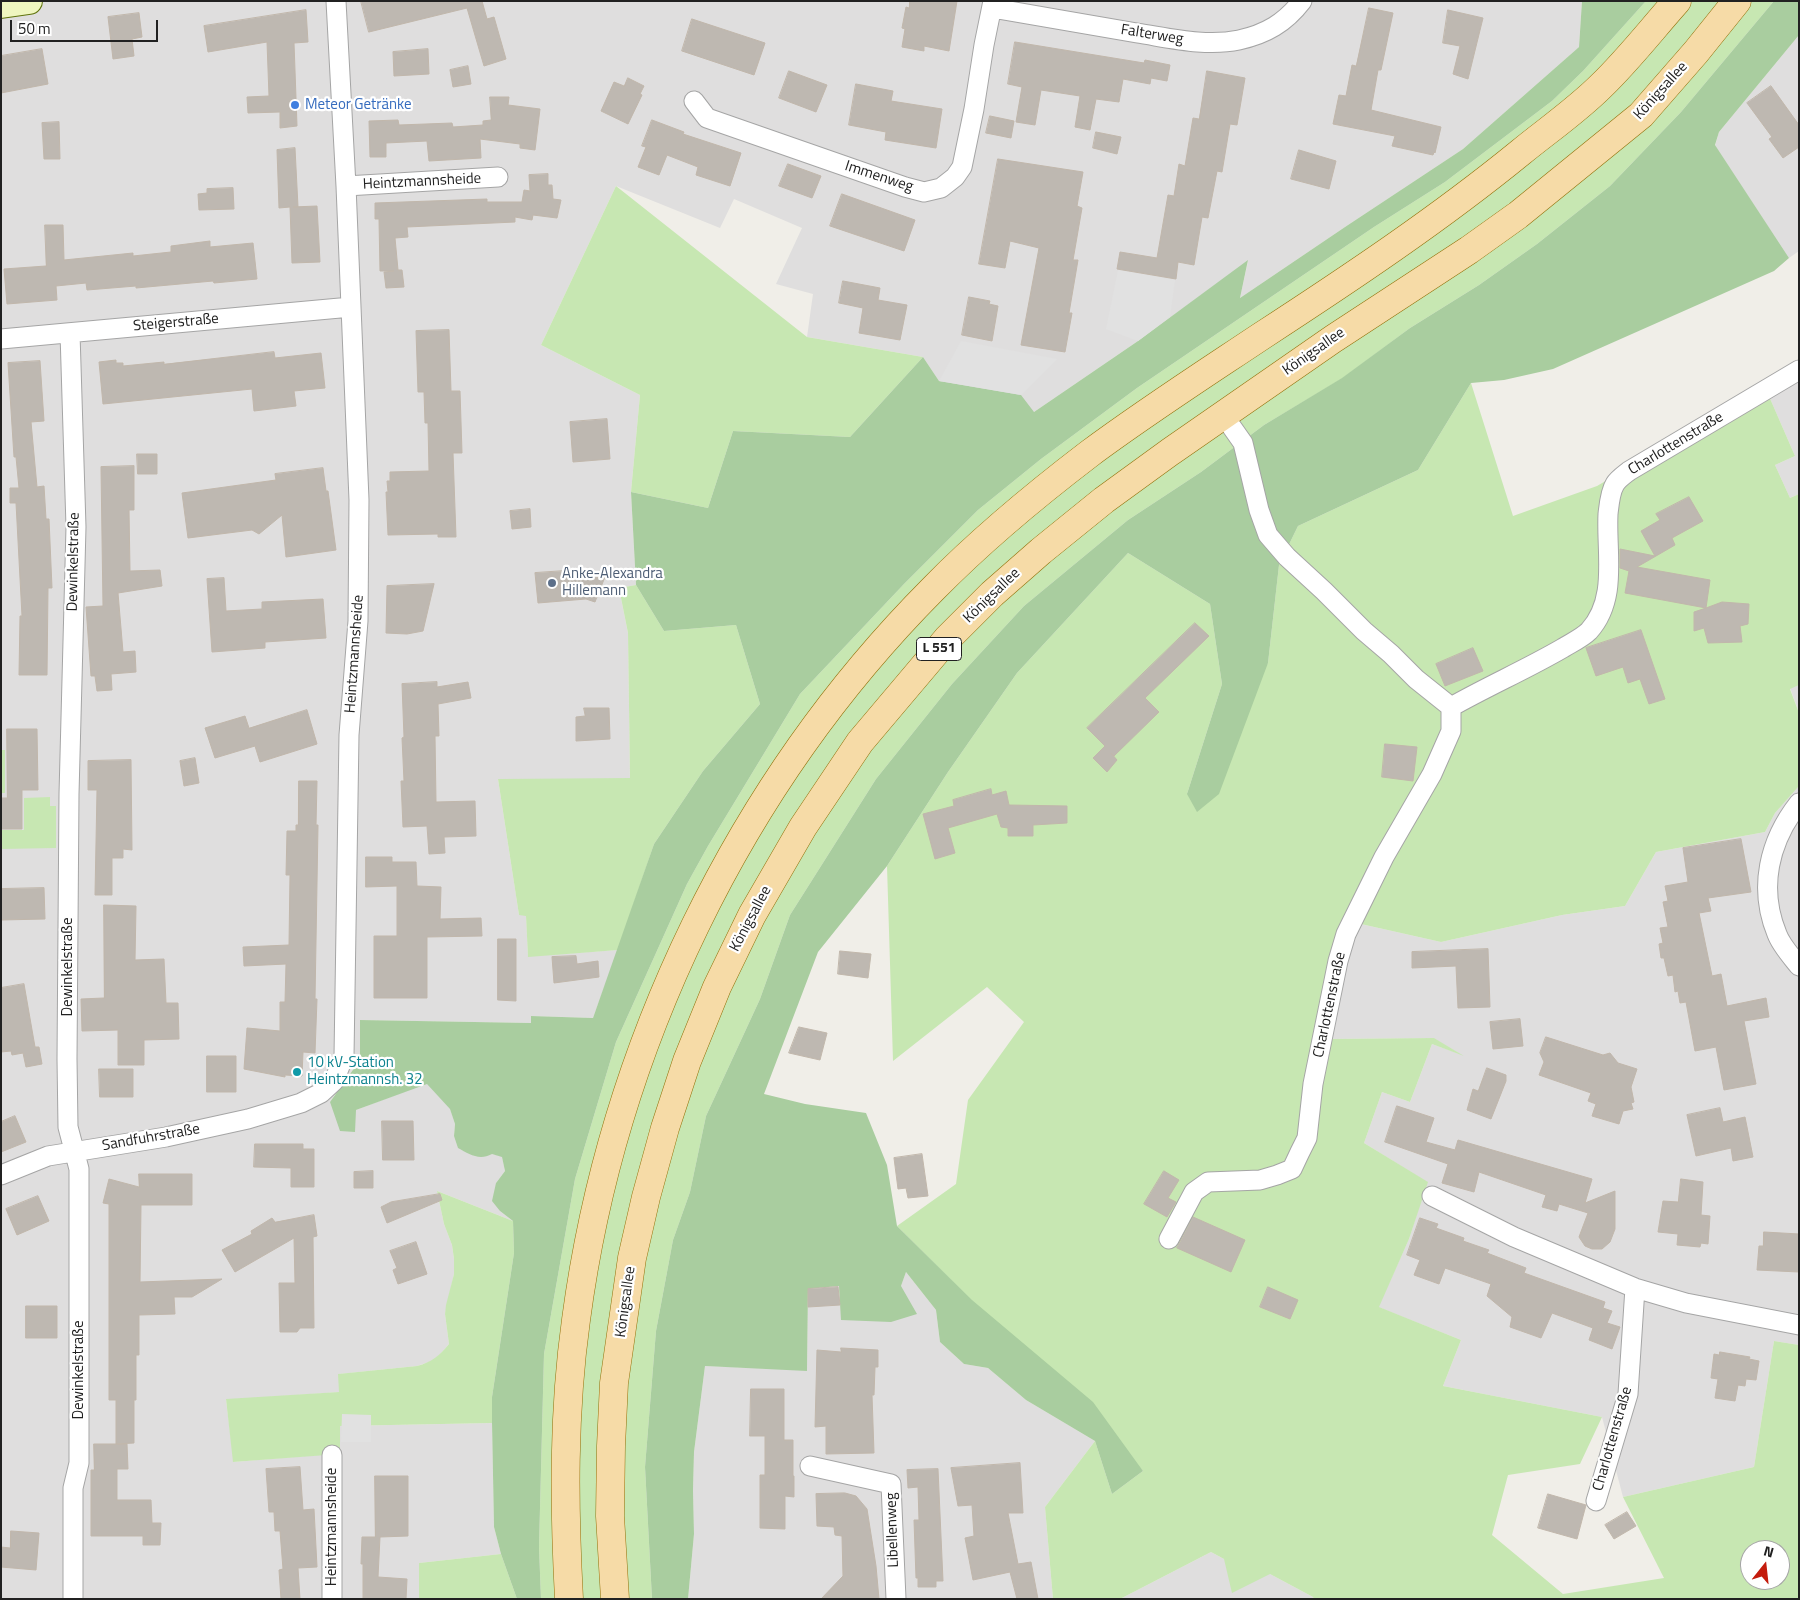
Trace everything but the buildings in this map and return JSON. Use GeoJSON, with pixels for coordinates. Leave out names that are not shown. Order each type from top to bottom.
{"type":"FeatureCollection","features":[{"type":"Feature","properties":{"kind":"main road"},"geometry":{"type":"LineString","coordinates":[[1,5],[30,1]]}},
{"type":"Feature","properties":{"kind":"main road","name":"L 551"},"geometry":{"type":"LineString","coordinates":[[569,1599],[565,1530],[565,1457],[569,1387],[575,1328],[597,1200],[619,1121],[645,1042],[668,986],[732,854],[777,782],[826,712],[880,647],[932,590],[1006,520],[1116,436],[1183,388],[1309,305],[1480,185],[1600,88],[1677,1]]}},
{"type":"Feature","properties":{"kind":"main road","name":"Königsallee"},"geometry":{"type":"LineString","coordinates":[[615,1599],[610,1516],[614,1383],[632,1258],[665,1128],[687,1061],[717,987],[752,914],[802,826],[860,742],[947,639],[992,594],[1048,545],[1104,500],[1170,452],[1333,339],[1469,250],[1518,215],[1641,115],[1737,1]]}},
{"type":"Feature","properties":{"kind":"street","name":"Heintzmannsheide"},"geometry":{"type":"LineString","coordinates":[[301,1103],[321,1092],[334,1081],[344,1056],[345,1035],[350,735],[358,621],[359,558],[358,457],[336,1]]}},
{"type":"Feature","properties":{"kind":"street","name":"Falterweg"},"geometry":{"type":"LineString","coordinates":[[992,4],[1154,36],[1209,42],[1238,41],[1260,34],[1282,23],[1302,1]]}},
{"type":"Feature","properties":{"kind":"street","name":"Immenweg"},"geometry":{"type":"LineString","coordinates":[[694,101],[708,118],[905,187],[924,192],[941,188],[955,177],[962,167],[992,4]]}},
{"type":"Feature","properties":{"kind":"street","name":"Heintzmannsheide"},"geometry":{"type":"LineString","coordinates":[[346,186],[498,178]]}},
{"type":"Feature","properties":{"kind":"street","name":"Steigerstraße"},"geometry":{"type":"LineString","coordinates":[[1,339],[351,306]]}},
{"type":"Feature","properties":{"kind":"street","name":"Dewinkelstraße"},"geometry":{"type":"LineString","coordinates":[[70,333],[76,535],[69,794],[67,1059],[68,1127],[79,1169],[79,1463],[73,1488],[73,1599]]}},
{"type":"Feature","properties":{"kind":"street","name":"Charlottenstraße"},"geometry":{"type":"LineString","coordinates":[[1169,1239],[1194,1192],[1208,1182],[1260,1180],[1292,1168],[1307,1138],[1313,1084],[1338,960],[1346,934],[1384,857],[1432,774],[1451,732],[1451,707],[1484,688],[1546,658],[1587,633],[1597,621],[1604,606],[1609,584],[1609,502],[1614,485],[1629,471],[1799,370]]}},
{"type":"Feature","properties":{"kind":"street"},"geometry":{"type":"LineString","coordinates":[[1224,416],[1242,443],[1259,510],[1268,535],[1286,557],[1364,631],[1416,679],[1451,707]]}},
{"type":"Feature","properties":{"kind":"street"},"geometry":{"type":"LineString","coordinates":[[1799,803],[1780,830],[1771,854],[1768,882],[1769,908],[1777,935],[1799,966]]}},
{"type":"Feature","properties":{"kind":"street","name":"Sandfuhrstraße"},"geometry":{"type":"LineString","coordinates":[[1,1175],[48,1156],[248,1120],[301,1103]]}},
{"type":"Feature","properties":{"kind":"street"},"geometry":{"type":"LineString","coordinates":[[1432,1196],[1514,1237],[1635,1288],[1686,1303],[1799,1325]]}},
{"type":"Feature","properties":{"kind":"street","name":"Charlottenstraße"},"geometry":{"type":"LineString","coordinates":[[1596,1501],[1628,1394],[1635,1288]]}},
{"type":"Feature","properties":{"kind":"street","name":"Heintzmannsheide"},"geometry":{"type":"LineString","coordinates":[[332,1455],[332,1599]]}},
{"type":"Feature","properties":{"kind":"street","name":"Libellenweg"},"geometry":{"type":"LineString","coordinates":[[810,1466],[891,1484],[896,1599]]}},
{"type":"Feature","properties":{"kind":"shaded area"},"geometry":{"type":"Polygon","coordinates":[[[1,1],[1582,1],[1579,47],[1463,149],[1240,298],[1248,261],[1138,341],[1034,412],[939,381],[923,357],[807,337],[813,294],[776,284],[802,228],[734,199],[720,228],[616,186],[541,345],[640,395],[631,492],[636,585],[619,588],[628,633],[630,779],[498,779],[519,915],[526,915],[528,956],[618,950],[593,1018],[532,1016],[531,1023],[360,1020],[360,1060],[330,1102],[356,1110],[427,1083],[450,1108],[455,1124],[454,1136],[492,1154],[502,1156],[505,1171],[496,1183],[500,1211],[513,1221],[437,1191],[444,1224],[452,1245],[454,1274],[445,1314],[449,1344],[435,1360],[417,1366],[339,1374],[340,1392],[226,1400],[234,1462],[340,1453],[340,1426],[492,1423],[494,1527],[501,1554],[419,1563],[419,1599],[1,1599],[1,1]]]}},
{"type":"Feature","properties":{"kind":"shaded area"},"geometry":{"type":"Polygon","coordinates":[[[1799,35],[1799,251],[1789,258],[1715,146],[1719,132],[1799,35]]]}},
{"type":"Feature","properties":{"kind":"shaded area"},"geometry":{"type":"Polygon","coordinates":[[[1118,270],[1175,280],[1170,317],[1138,341],[1106,329],[1118,270]]]}},
{"type":"Feature","properties":{"kind":"shaded area"},"geometry":{"type":"Polygon","coordinates":[[[961,341],[1057,359],[1021,395],[939,381],[961,341]]]}},
{"type":"Feature","properties":{"kind":"shaded area"},"geometry":{"type":"Polygon","coordinates":[[[1799,365],[1799,494],[1790,498],[1775,465],[1795,456],[1765,387],[1799,365]]]}},
{"type":"Feature","properties":{"kind":"shaded area"},"geometry":{"type":"Polygon","coordinates":[[[1799,685],[1799,713],[1790,688],[1799,685]]]}},
{"type":"Feature","properties":{"kind":"shaded area"},"geometry":{"type":"Polygon","coordinates":[[[1799,786],[1799,1345],[1774,1341],[1754,1467],[1623,1497],[1602,1417],[1443,1386],[1461,1340],[1378,1307],[1409,1239],[1427,1182],[1364,1143],[1382,1092],[1410,1102],[1432,1044],[1460,1054],[1433,1038],[1328,1039],[1346,962],[1361,924],[1441,942],[1562,915],[1625,906],[1656,852],[1765,832],[1775,813],[1799,786]]]}},
{"type":"Feature","properties":{"kind":"shaded area"},"geometry":{"type":"Polygon","coordinates":[[[906,1272],[936,1310],[940,1342],[964,1364],[988,1368],[1026,1400],[1095,1441],[1045,1507],[1053,1599],[688,1599],[694,1534],[694,1452],[705,1366],[807,1370],[808,1289],[839,1286],[901,1286],[906,1272]]]}},
{"type":"Feature","properties":{"kind":"shaded area"},"geometry":{"type":"Polygon","coordinates":[[[342,1414],[371,1415],[371,1442],[341,1442],[342,1414]]]}},
{"type":"Feature","properties":{"kind":"shaded area"},"geometry":{"type":"Polygon","coordinates":[[[1211,1552],[1224,1559],[1270,1574],[1314,1599],[1120,1599],[1211,1552]]]}},
{"type":"Feature","properties":{"kind":"green space"},"geometry":{"type":"Polygon","coordinates":[[[1582,1],[1646,1],[1583,71],[1552,101],[1445,182],[1374,227],[1137,388],[1041,459],[978,510],[904,584],[800,694],[687,884],[616,1042],[575,1179],[544,1354],[539,1547],[541,1599],[517,1599],[501,1554],[494,1527],[492,1397],[514,1253],[513,1221],[500,1211],[492,1201],[496,1183],[505,1171],[502,1157],[492,1154],[478,1157],[458,1148],[454,1136],[455,1124],[450,1109],[427,1084],[356,1110],[355,1132],[340,1131],[330,1102],[360,1060],[360,1020],[531,1023],[531,1016],[593,1018],[654,844],[703,771],[760,704],[736,625],[664,631],[636,585],[631,492],[708,508],[733,431],[850,437],[923,357],[939,381],[1021,395],[1034,412],[1138,341],[1248,260],[1240,298],[1463,149],[1579,47],[1582,1]]]}},
{"type":"Feature","properties":{"kind":"green space"},"geometry":{"type":"Polygon","coordinates":[[[1646,1],[1774,1],[1681,112],[1610,186],[1537,244],[1479,285],[1410,328],[1343,378],[1264,425],[1201,472],[1128,520],[1024,606],[952,684],[876,779],[790,915],[760,999],[706,1116],[690,1192],[673,1240],[656,1331],[645,1467],[652,1599],[541,1599],[539,1547],[544,1354],[575,1179],[616,1042],[687,884],[800,694],[904,584],[978,510],[1041,459],[1137,388],[1374,227],[1445,182],[1552,101],[1583,71],[1646,1]]]}},
{"type":"Feature","properties":{"kind":"green space"},"geometry":{"type":"Polygon","coordinates":[[[1774,1],[1799,1],[1799,35],[1719,132],[1715,145],[1789,258],[1774,271],[1553,369],[1504,380],[1471,383],[1418,470],[1298,526],[1279,565],[1268,663],[1219,794],[1197,812],[1187,794],[1222,684],[1210,604],[1128,553],[1017,673],[948,772],[887,866],[818,952],[764,1094],[805,1104],[866,1113],[887,1165],[897,1226],[972,1300],[1093,1402],[1143,1471],[1112,1494],[1095,1441],[1026,1400],[988,1368],[964,1364],[940,1342],[936,1310],[906,1272],[901,1286],[917,1314],[891,1322],[841,1320],[839,1286],[808,1289],[807,1371],[705,1366],[694,1452],[694,1534],[688,1599],[652,1599],[645,1467],[656,1331],[673,1240],[690,1192],[706,1116],[760,999],[790,915],[876,779],[952,684],[1024,606],[1128,520],[1201,472],[1264,425],[1342,378],[1410,328],[1479,285],[1537,244],[1610,186],[1681,112],[1774,1]]]}},
{"type":"Feature","properties":{"kind":"green space"},"geometry":{"type":"Polygon","coordinates":[[[616,186],[807,337],[923,357],[850,437],[733,431],[708,508],[631,492],[640,395],[541,345],[616,186]]]}},
{"type":"Feature","properties":{"kind":"green space"},"geometry":{"type":"Polygon","coordinates":[[[1471,383],[1513,516],[1597,486],[1765,387],[1795,456],[1775,465],[1790,498],[1799,494],[1799,685],[1790,689],[1799,713],[1799,786],[1775,813],[1765,832],[1656,852],[1625,906],[1562,915],[1441,942],[1361,924],[1346,962],[1328,1039],[1434,1038],[1464,1056],[1432,1044],[1410,1102],[1382,1092],[1364,1143],[1428,1182],[1409,1239],[1379,1307],[1461,1340],[1443,1386],[1602,1417],[1580,1464],[1508,1475],[1492,1535],[1563,1594],[1664,1578],[1623,1497],[1754,1467],[1774,1341],[1799,1345],[1799,1599],[1314,1599],[1270,1574],[1232,1593],[1224,1559],[1211,1552],[1120,1599],[1053,1599],[1045,1507],[1095,1441],[1112,1494],[1143,1471],[897,1226],[956,1184],[968,1100],[1024,1022],[987,987],[893,1061],[887,866],[948,772],[1017,673],[1128,553],[1210,604],[1222,684],[1187,794],[1268,663],[1279,565],[1298,526],[1418,470],[1471,383]]]}},
{"type":"Feature","properties":{"kind":"green space"},"geometry":{"type":"Polygon","coordinates":[[[636,585],[664,631],[736,625],[760,704],[703,771],[654,844],[618,950],[528,957],[526,916],[519,915],[498,779],[630,778],[628,633],[619,588],[636,585]]]}},
{"type":"Feature","properties":{"kind":"green space"},"geometry":{"type":"Polygon","coordinates":[[[1,750],[5,750],[5,793],[1,793],[1,750]]]}},
{"type":"Feature","properties":{"kind":"green space"},"geometry":{"type":"Polygon","coordinates":[[[50,797],[50,806],[56,806],[56,848],[1,849],[1,830],[24,830],[24,798],[50,797]]]}},
{"type":"Feature","properties":{"kind":"green space"},"geometry":{"type":"Polygon","coordinates":[[[437,1191],[513,1221],[514,1253],[492,1397],[492,1423],[340,1426],[340,1454],[233,1462],[226,1399],[339,1392],[338,1374],[417,1366],[435,1358],[449,1344],[445,1314],[454,1274],[454,1259],[437,1191]]]}},
{"type":"Feature","properties":{"kind":"green space"},"geometry":{"type":"Polygon","coordinates":[[[501,1554],[517,1599],[419,1599],[419,1563],[501,1554]]]}},
{"type":"Feature","properties":{"kind":"place","name":"Meteor Getränke"},"geometry":{"type":"Point","coordinates":[295,105]}},
{"type":"Feature","properties":{"kind":"place","name":"Anke-Alexandra Hillemann"},"geometry":{"type":"Point","coordinates":[552,583]}},
{"type":"Feature","properties":{"kind":"place","name":"10 kV-Station Heintzmannsh. 32"},"geometry":{"type":"Point","coordinates":[297,1072]}}]}
